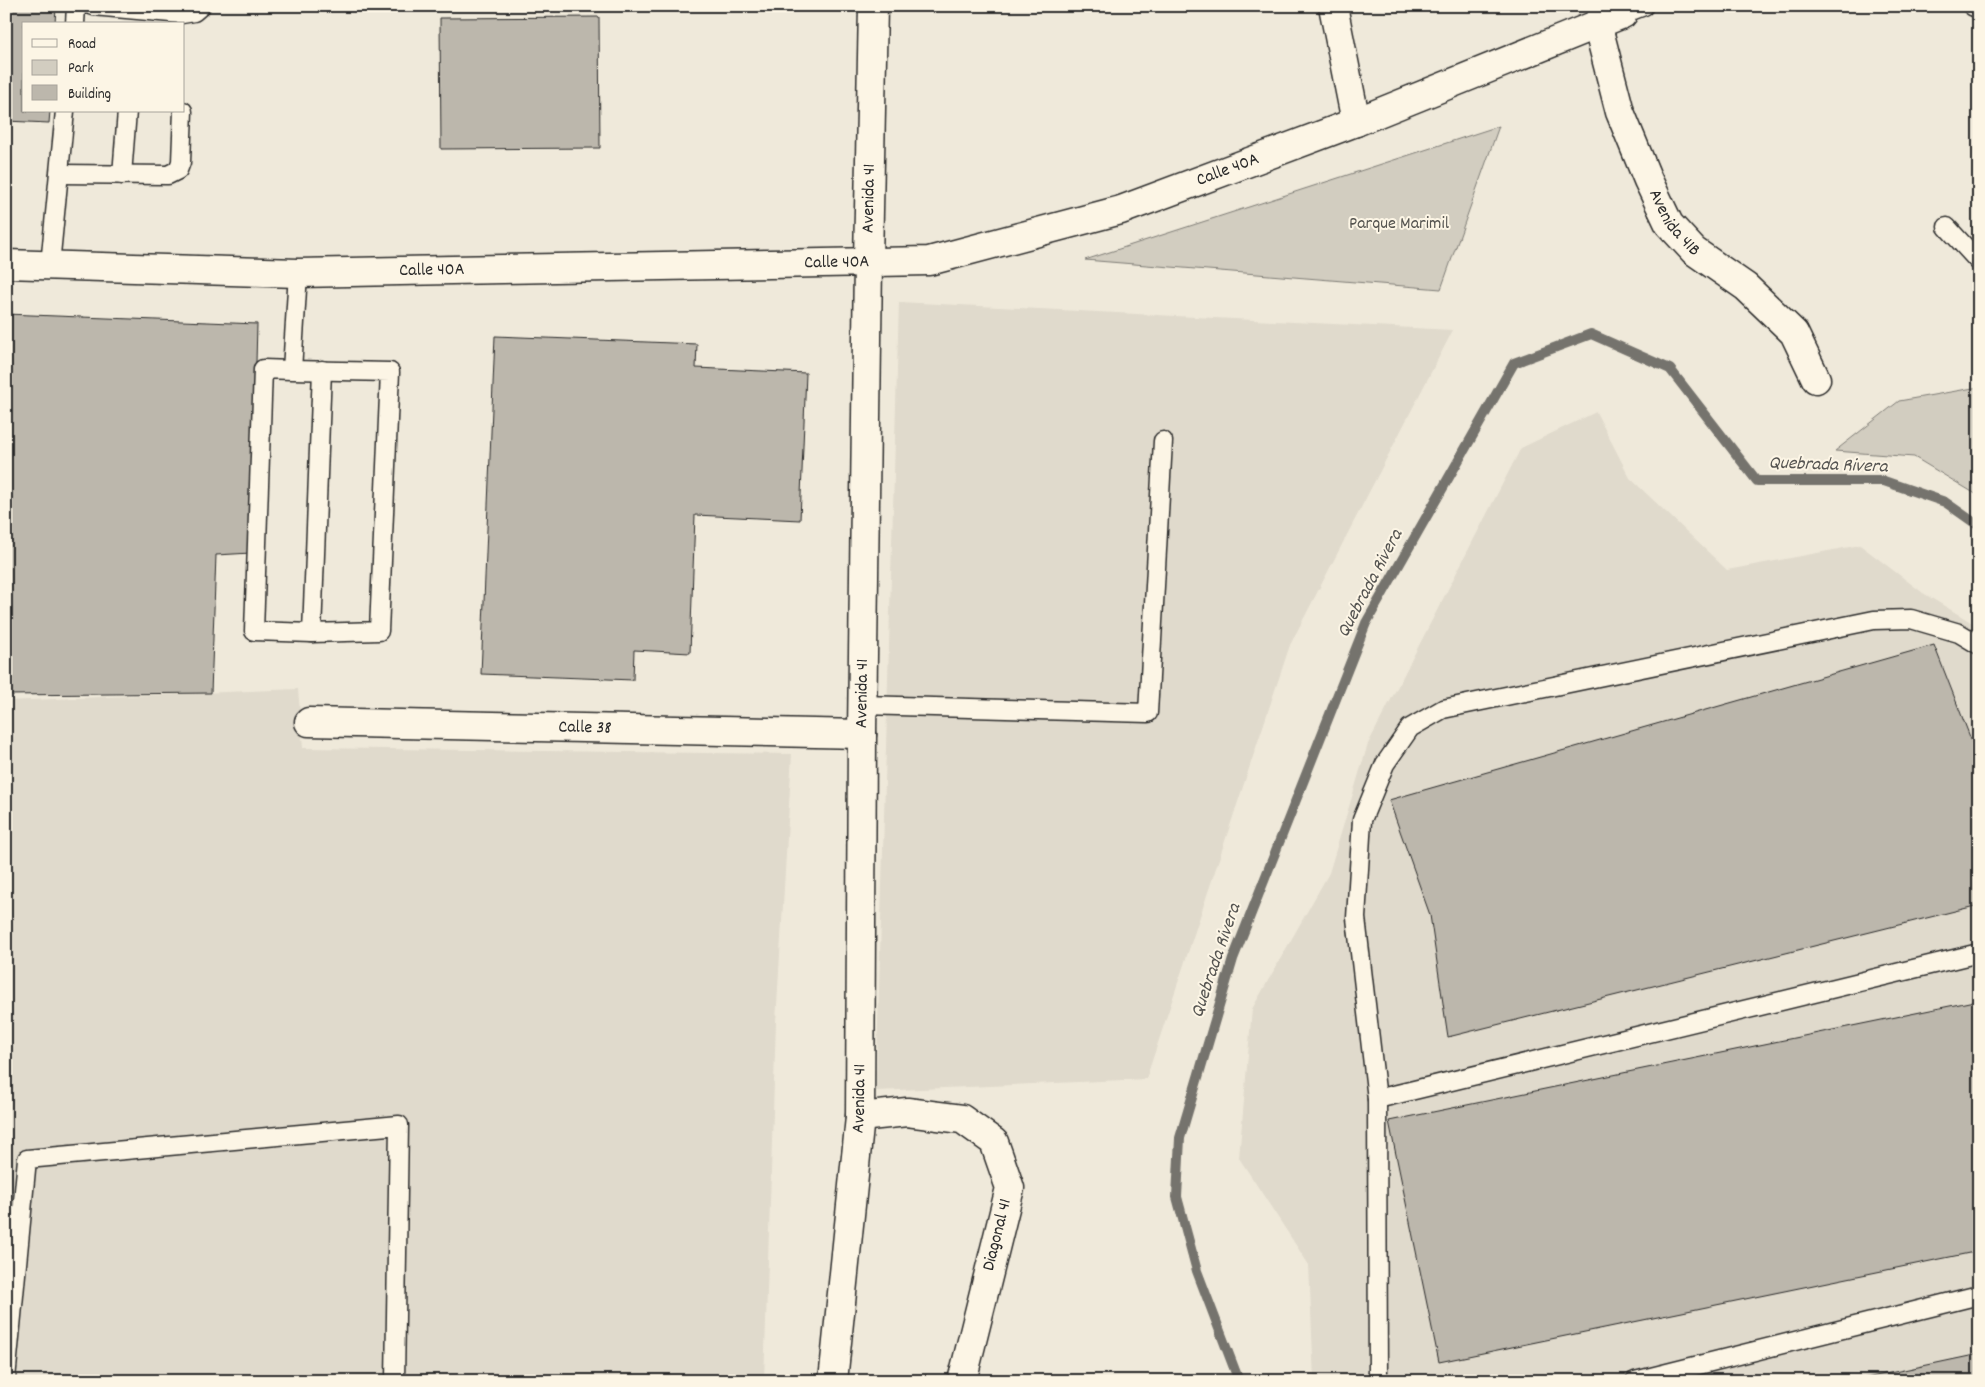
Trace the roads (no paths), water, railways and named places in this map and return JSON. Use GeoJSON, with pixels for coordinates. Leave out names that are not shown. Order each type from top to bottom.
{"type":"FeatureCollection","features":[{"type":"Feature","properties":{"kind":"street","name":"Avenida 41"},"geometry":{"type":"LineString","coordinates":[[833,1381],[860,1117],[862,705],[873,6]]}},
{"type":"Feature","properties":{"kind":"street"},"geometry":{"type":"LineString","coordinates":[[1333,6],[1356,122]]}},
{"type":"Feature","properties":{"kind":"street","name":"Calle 40A"},"geometry":{"type":"LineString","coordinates":[[6,264],[298,273],[929,261],[1121,210],[1356,122],[1630,9]]}},
{"type":"Feature","properties":{"kind":"street","name":"Avenida 41B"},"geometry":{"type":"LineString","coordinates":[[1598,23],[1620,112],[1648,180],[1669,224],[1694,251],[1746,287],[1794,333],[1816,379]]}},
{"type":"Feature","properties":{"kind":"street","name":"Calle 38"},"geometry":{"type":"LineString","coordinates":[[309,722],[862,734]]}},
{"type":"Feature","properties":{"kind":"street","name":"Diagonal 41"},"geometry":{"type":"LineString","coordinates":[[860,1117],[907,1112],[962,1119],[994,1142],[1010,1188],[962,1381]]}},
{"type":"Feature","properties":{"kind":"lane"},"geometry":{"type":"LineString","coordinates":[[74,22],[76,6]]}},
{"type":"Feature","properties":{"kind":"lane"},"geometry":{"type":"LineString","coordinates":[[93,6],[182,14],[194,12],[201,6]]}},
{"type":"Feature","properties":{"kind":"lane"},"geometry":{"type":"LineString","coordinates":[[1972,6],[1979,9]]}},
{"type":"Feature","properties":{"kind":"lane"},"geometry":{"type":"LineString","coordinates":[[50,265],[65,112]]}},
{"type":"Feature","properties":{"kind":"lane"},"geometry":{"type":"LineString","coordinates":[[122,176],[127,112]]}},
{"type":"Feature","properties":{"kind":"lane"},"geometry":{"type":"LineString","coordinates":[[59,174],[168,175],[178,170],[181,162],[183,112]]}},
{"type":"Feature","properties":{"kind":"lane"},"geometry":{"type":"LineString","coordinates":[[1947,227],[1979,262]]}},
{"type":"Feature","properties":{"kind":"lane"},"geometry":{"type":"LineString","coordinates":[[292,370],[298,273]]}},
{"type":"Feature","properties":{"kind":"lane"},"geometry":{"type":"LineString","coordinates":[[263,369],[322,370],[390,372],[379,631],[312,633],[254,631],[263,369]]}},
{"type":"Feature","properties":{"kind":"lane"},"geometry":{"type":"LineString","coordinates":[[312,633],[322,370]]}},
{"type":"Feature","properties":{"kind":"lane"},"geometry":{"type":"LineString","coordinates":[[862,705],[1148,713],[1164,441]]}},
{"type":"Feature","properties":{"kind":"lane"},"geometry":{"type":"LineString","coordinates":[[1378,1381],[1377,1098],[1356,918],[1362,820],[1385,764],[1410,728],[1443,709],[1874,620],[1911,619],[1959,633],[1979,645]]}},
{"type":"Feature","properties":{"kind":"lane"},"geometry":{"type":"LineString","coordinates":[[1377,1098],[1979,953]]}},
{"type":"Feature","properties":{"kind":"lane"},"geometry":{"type":"LineString","coordinates":[[6,1379],[27,1159],[399,1125],[395,1381]]}},
{"type":"Feature","properties":{"kind":"lane"},"geometry":{"type":"LineString","coordinates":[[1635,1381],[1979,1295]]}},
{"type":"Feature","properties":{"kind":"waterway","name":"Quebrada Rivera"},"geometry":{"type":"LineString","coordinates":[[1239,1381],[1197,1271],[1177,1197],[1180,1138],[1233,959],[1366,623],[1514,363],[1591,334],[1670,369],[1757,481],[1884,481],[1945,502],[1979,526]]}},
{"type":"Feature","properties":{"kind":"park label","name":"Parque Marimil"},"geometry":{"type":"Point","coordinates":[1399,224]}}]}
